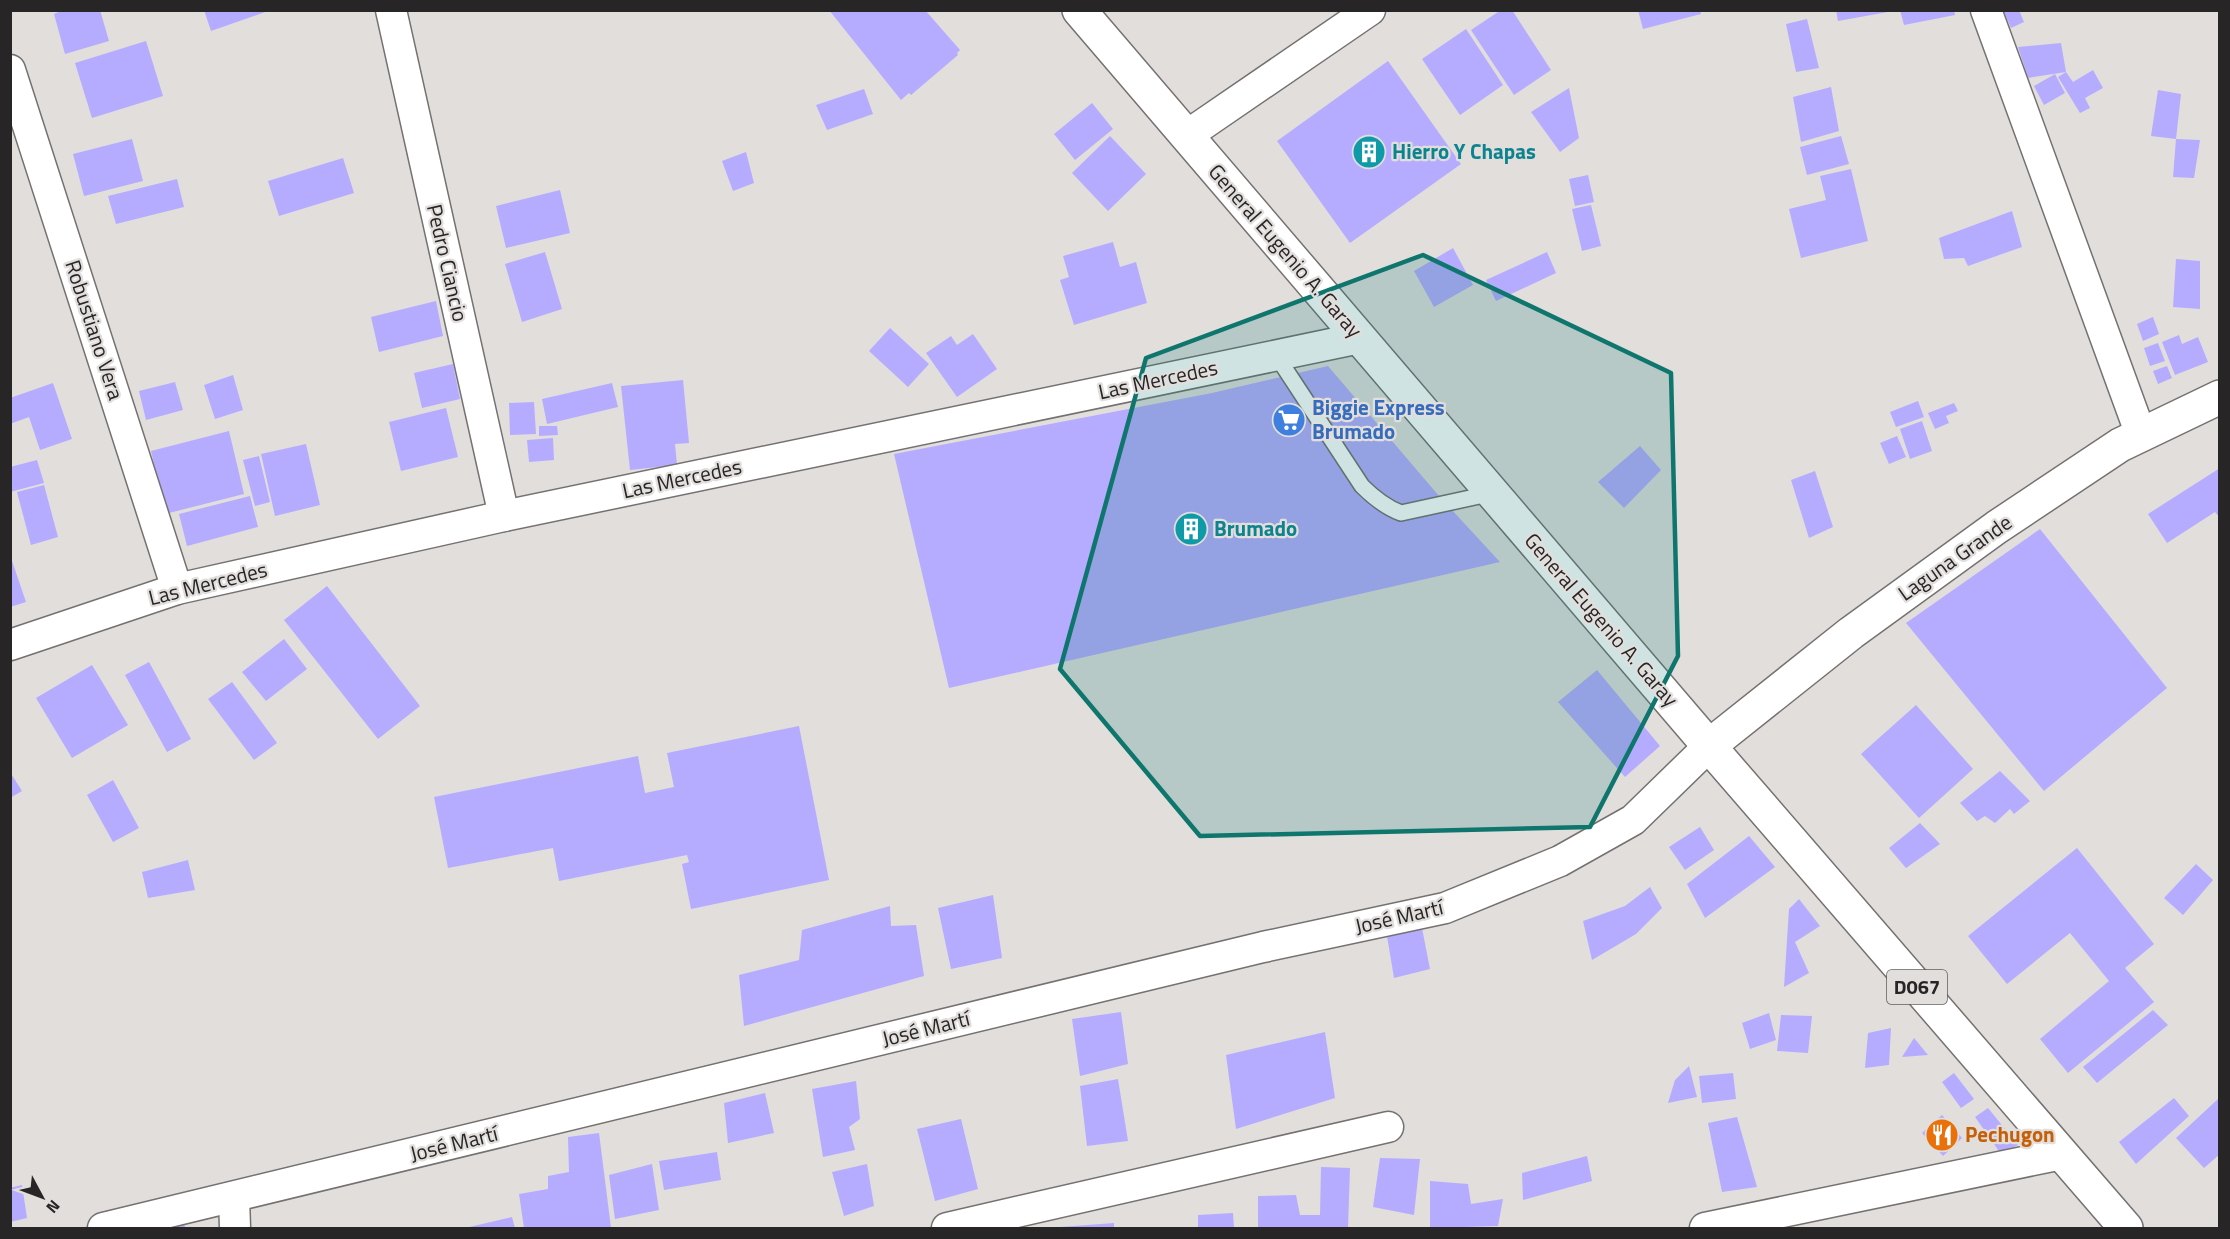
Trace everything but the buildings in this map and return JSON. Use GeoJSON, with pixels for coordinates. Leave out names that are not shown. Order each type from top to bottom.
{"type":"FeatureCollection","features":[{"type":"Feature","properties":{"kind":"main road","name":"General Eugenio A. Garay"},"geometry":{"type":"LineString","coordinates":[[1079,10],[1709,746],[2126,1228]]}},
{"type":"Feature","properties":{"kind":"main road","name":"Laguna Grande"},"geometry":{"type":"LineString","coordinates":[[1709,746],[1851,633],[1987,534],[2120,445],[2220,397]]}},
{"type":"Feature","properties":{"kind":"street","name":"Pedro Ciancio"},"geometry":{"type":"LineString","coordinates":[[391,10],[504,516]]}},
{"type":"Feature","properties":{"kind":"street"},"geometry":{"type":"LineString","coordinates":[[1186,135],[1370,10]]}},
{"type":"Feature","properties":{"kind":"street"},"geometry":{"type":"LineString","coordinates":[[1986,10],[2141,435]]}},
{"type":"Feature","properties":{"kind":"street","name":"Robustiano Vera"},"geometry":{"type":"LineString","coordinates":[[10,70],[177,589]]}},
{"type":"Feature","properties":{"kind":"street","name":"Las Mercedes"},"geometry":{"type":"LineString","coordinates":[[10,645],[177,589],[504,516],[1360,338]]}},
{"type":"Feature","properties":{"kind":"street","name":"José Martí"},"geometry":{"type":"LineString","coordinates":[[103,1228],[1240,953],[1445,908],[1560,861],[1633,820],[1709,746]]}},
{"type":"Feature","properties":{"kind":"street"},"geometry":{"type":"LineString","coordinates":[[947,1228],[1388,1127]]}},
{"type":"Feature","properties":{"kind":"street"},"geometry":{"type":"LineString","coordinates":[[1705,1228],[2062,1154]]}},
{"type":"Feature","properties":{"kind":"street"},"geometry":{"type":"LineString","coordinates":[[234,1197],[235,1228]]}},
{"type":"Feature","properties":{"kind":"lane"},"geometry":{"type":"LineString","coordinates":[[1276,356],[1362,486],[1374,498],[1401,513],[1493,494]]}},
{"type":"Feature","properties":{"kind":"highlighted area"},"geometry":{"type":"Polygon","coordinates":[[[1423,255],[1671,373],[1678,656],[1590,827],[1200,836],[1060,669],[1146,358],[1423,255]]]}},
{"type":"Feature","properties":{"kind":"place","name":"Hierro Y Chapas"},"geometry":{"type":"Point","coordinates":[1369,152]}},
{"type":"Feature","properties":{"kind":"place","name":"Biggie Express Brumado"},"geometry":{"type":"Point","coordinates":[1289,420]}},
{"type":"Feature","properties":{"kind":"place","name":"Brumado"},"geometry":{"type":"Point","coordinates":[1191,529]}},
{"type":"Feature","properties":{"kind":"place","name":"Pechugon"},"geometry":{"type":"Point","coordinates":[1942,1135]}}]}
